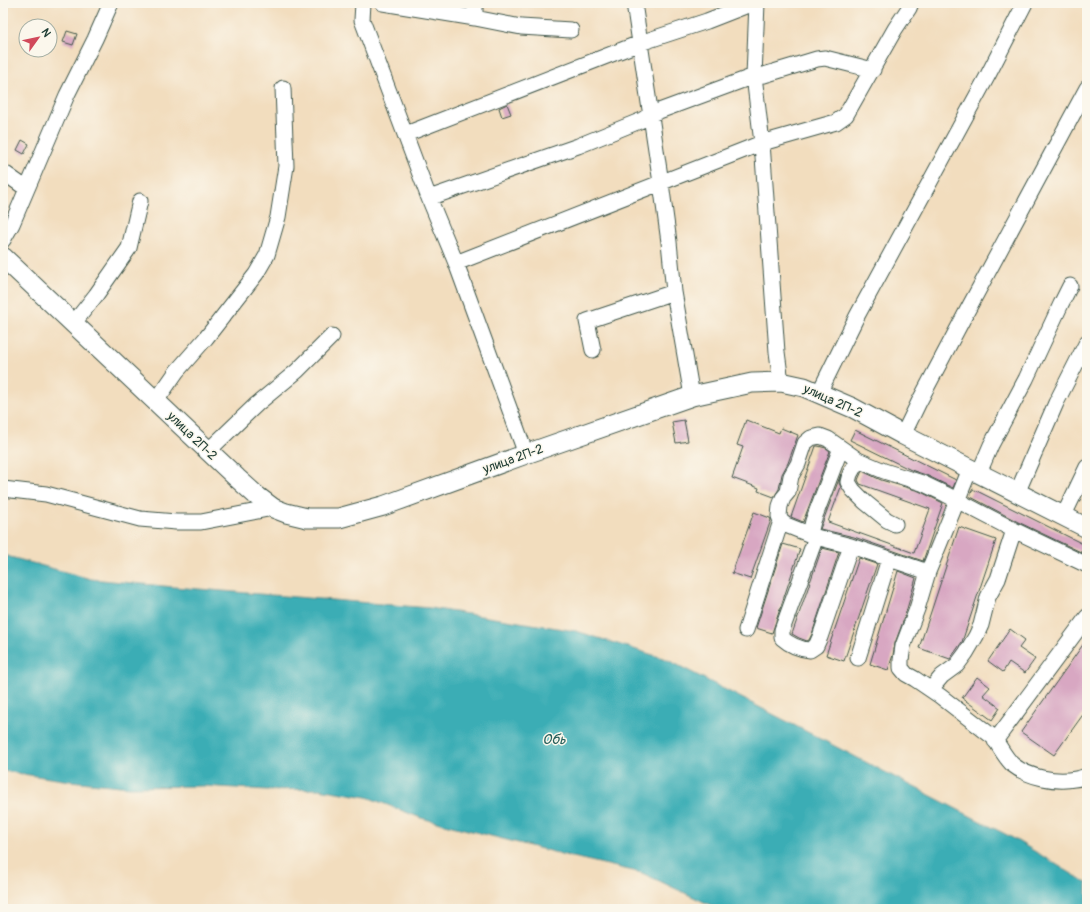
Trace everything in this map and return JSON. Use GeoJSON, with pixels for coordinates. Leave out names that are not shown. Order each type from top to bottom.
{"type":"FeatureCollection","features":[{"type":"Feature","properties":{"kind":"main road","name":"улица 2П-2"},"geometry":{"type":"LineString","coordinates":[[3,257],[257,496],[273,508],[286,513],[307,518],[339,518],[383,506],[692,396],[752,384],[781,382],[804,387],[854,408],[903,435],[1064,515],[1087,528]]}},
{"type":"Feature","properties":{"kind":"street"},"geometry":{"type":"LineString","coordinates":[[3,240],[12,224],[67,95],[111,3]]}},
{"type":"Feature","properties":{"kind":"street"},"geometry":{"type":"LineString","coordinates":[[363,3],[362,20],[429,198],[456,263],[526,454]]}},
{"type":"Feature","properties":{"kind":"street"},"geometry":{"type":"LineString","coordinates":[[383,3],[521,27],[571,30]]}},
{"type":"Feature","properties":{"kind":"street"},"geometry":{"type":"LineString","coordinates":[[475,18],[476,3]]}},
{"type":"Feature","properties":{"kind":"street"},"geometry":{"type":"LineString","coordinates":[[634,3],[661,183],[674,292],[692,396]]}},
{"type":"Feature","properties":{"kind":"street"},"geometry":{"type":"LineString","coordinates":[[406,134],[640,43],[707,21],[753,3]]}},
{"type":"Feature","properties":{"kind":"street"},"geometry":{"type":"LineString","coordinates":[[757,3],[754,76],[762,143],[777,352],[781,382]]}},
{"type":"Feature","properties":{"kind":"street"},"geometry":{"type":"LineString","coordinates":[[456,263],[762,143],[836,122],[846,115],[895,29],[909,8],[910,3]]}},
{"type":"Feature","properties":{"kind":"street"},"geometry":{"type":"LineString","coordinates":[[819,393],[857,316],[988,75],[1025,3]]}},
{"type":"Feature","properties":{"kind":"street"},"geometry":{"type":"LineString","coordinates":[[429,198],[578,146],[642,120],[650,114],[754,76],[764,75],[817,58],[825,58],[872,70]]}},
{"type":"Feature","properties":{"kind":"street"},"geometry":{"type":"LineString","coordinates":[[156,401],[177,371],[206,338],[256,274],[267,255],[278,217],[286,166],[283,88]]}},
{"type":"Feature","properties":{"kind":"street"},"geometry":{"type":"LineString","coordinates":[[903,435],[952,339],[1087,88]]}},
{"type":"Feature","properties":{"kind":"street"},"geometry":{"type":"LineString","coordinates":[[3,172],[27,190]]}},
{"type":"Feature","properties":{"kind":"street"},"geometry":{"type":"LineString","coordinates":[[73,324],[96,295],[129,248],[140,201]]}},
{"type":"Feature","properties":{"kind":"street"},"geometry":{"type":"LineString","coordinates":[[1070,286],[992,445],[957,501],[928,572],[917,609],[903,646],[901,668],[906,674],[931,689],[972,720],[995,740],[1012,764],[1025,773],[1058,780],[1075,779],[1087,776]]}},
{"type":"Feature","properties":{"kind":"street"},"geometry":{"type":"LineString","coordinates":[[593,350],[587,321],[674,292]]}},
{"type":"Feature","properties":{"kind":"street"},"geometry":{"type":"LineString","coordinates":[[208,451],[257,404],[297,371],[332,336]]}},
{"type":"Feature","properties":{"kind":"street"},"geometry":{"type":"LineString","coordinates":[[1017,492],[1056,403],[1087,342]]}},
{"type":"Feature","properties":{"kind":"street"},"geometry":{"type":"LineString","coordinates":[[928,572],[813,535],[786,525],[781,521],[779,516],[780,506],[783,498],[788,492],[791,476],[801,457],[805,443],[811,438],[820,436],[828,439],[858,460],[945,494],[1014,530],[1087,565]]}},
{"type":"Feature","properties":{"kind":"street"},"geometry":{"type":"LineString","coordinates":[[841,448],[814,521],[813,535],[782,630],[782,638],[788,643],[802,650],[810,650],[816,646],[851,546]]}},
{"type":"Feature","properties":{"kind":"street"},"geometry":{"type":"LineString","coordinates":[[858,460],[850,474],[848,482],[853,490],[865,502],[886,520],[895,524]]}},
{"type":"Feature","properties":{"kind":"street"},"geometry":{"type":"LineString","coordinates":[[1064,515],[1087,467]]}},
{"type":"Feature","properties":{"kind":"street"},"geometry":{"type":"LineString","coordinates":[[3,489],[46,494],[140,519],[176,522],[201,522],[273,508]]}},
{"type":"Feature","properties":{"kind":"street"},"geometry":{"type":"LineString","coordinates":[[746,630],[781,521]]}},
{"type":"Feature","properties":{"kind":"street"},"geometry":{"type":"LineString","coordinates":[[931,689],[942,676],[956,665],[966,653],[976,636],[981,625],[988,597],[998,579],[1014,530]]}},
{"type":"Feature","properties":{"kind":"street"},"geometry":{"type":"LineString","coordinates":[[858,658],[889,559]]}},
{"type":"Feature","properties":{"kind":"street"},"geometry":{"type":"LineString","coordinates":[[995,740],[1087,617]]}},
{"type":"Feature","properties":{"kind":"water","name":"Обь"},"geometry":{"type":"Polygon","coordinates":[[[3,555],[91,579],[430,608],[576,631],[666,659],[1011,837],[1087,883],[1087,909],[719,909],[642,873],[421,818],[367,797],[319,789],[267,790],[204,786],[130,787],[70,781],[3,771],[3,555]]]}},
{"type":"Feature","properties":{"kind":"building"},"geometry":{"type":"Polygon","coordinates":[[[67,31],[77,34],[73,45],[63,42],[67,31]]]}},
{"type":"Feature","properties":{"kind":"building"},"geometry":{"type":"Polygon","coordinates":[[[507,104],[511,114],[502,117],[499,108],[507,104]]]}},
{"type":"Feature","properties":{"kind":"building"},"geometry":{"type":"Polygon","coordinates":[[[22,140],[29,144],[24,154],[17,150],[22,140]]]}},
{"type":"Feature","properties":{"kind":"building"},"geometry":{"type":"Polygon","coordinates":[[[684,420],[688,441],[676,443],[672,422],[684,420]]]}},
{"type":"Feature","properties":{"kind":"building"},"geometry":{"type":"Polygon","coordinates":[[[746,420],[779,433],[781,428],[798,435],[788,463],[782,474],[779,489],[774,497],[758,491],[759,488],[732,478],[743,447],[737,445],[746,420]]]}},
{"type":"Feature","properties":{"kind":"building"},"geometry":{"type":"Polygon","coordinates":[[[855,430],[956,480],[953,488],[926,475],[911,470],[850,440],[855,430]]]}},
{"type":"Feature","properties":{"kind":"building"},"geometry":{"type":"Polygon","coordinates":[[[816,446],[826,448],[830,451],[803,522],[791,517],[816,446]]]}},
{"type":"Feature","properties":{"kind":"building"},"geometry":{"type":"Polygon","coordinates":[[[862,471],[881,480],[919,491],[943,503],[923,561],[854,537],[820,529],[841,474],[839,483],[841,487],[828,522],[914,553],[930,509],[860,484],[858,480],[862,471]]]}},
{"type":"Feature","properties":{"kind":"building"},"geometry":{"type":"Polygon","coordinates":[[[973,489],[1087,546],[1087,555],[1018,522],[969,496],[973,489]]]}},
{"type":"Feature","properties":{"kind":"building"},"geometry":{"type":"Polygon","coordinates":[[[754,512],[770,518],[771,520],[750,579],[732,573],[754,512]]]}},
{"type":"Feature","properties":{"kind":"building"},"geometry":{"type":"Polygon","coordinates":[[[959,527],[996,540],[962,642],[950,659],[919,648],[959,527]]]}},
{"type":"Feature","properties":{"kind":"building"},"geometry":{"type":"Polygon","coordinates":[[[783,544],[800,549],[772,633],[756,628],[783,544]]]}},
{"type":"Feature","properties":{"kind":"building"},"geometry":{"type":"Polygon","coordinates":[[[822,548],[839,552],[812,634],[807,641],[792,634],[822,548]]]}},
{"type":"Feature","properties":{"kind":"building"},"geometry":{"type":"Polygon","coordinates":[[[859,558],[877,564],[844,661],[826,655],[859,558]]]}},
{"type":"Feature","properties":{"kind":"building"},"geometry":{"type":"Polygon","coordinates":[[[898,571],[916,578],[888,670],[870,664],[898,571]]]}},
{"type":"Feature","properties":{"kind":"building"},"geometry":{"type":"Polygon","coordinates":[[[1010,629],[1025,640],[1019,648],[1035,659],[1025,673],[1009,662],[1003,672],[988,661],[1010,629]]]}},
{"type":"Feature","properties":{"kind":"building"},"geometry":{"type":"Polygon","coordinates":[[[1087,639],[1087,709],[1054,755],[1021,732],[1087,639]]]}},
{"type":"Feature","properties":{"kind":"building"},"geometry":{"type":"Polygon","coordinates":[[[977,677],[990,687],[983,695],[1000,708],[992,720],[962,698],[977,677]]]}}]}
